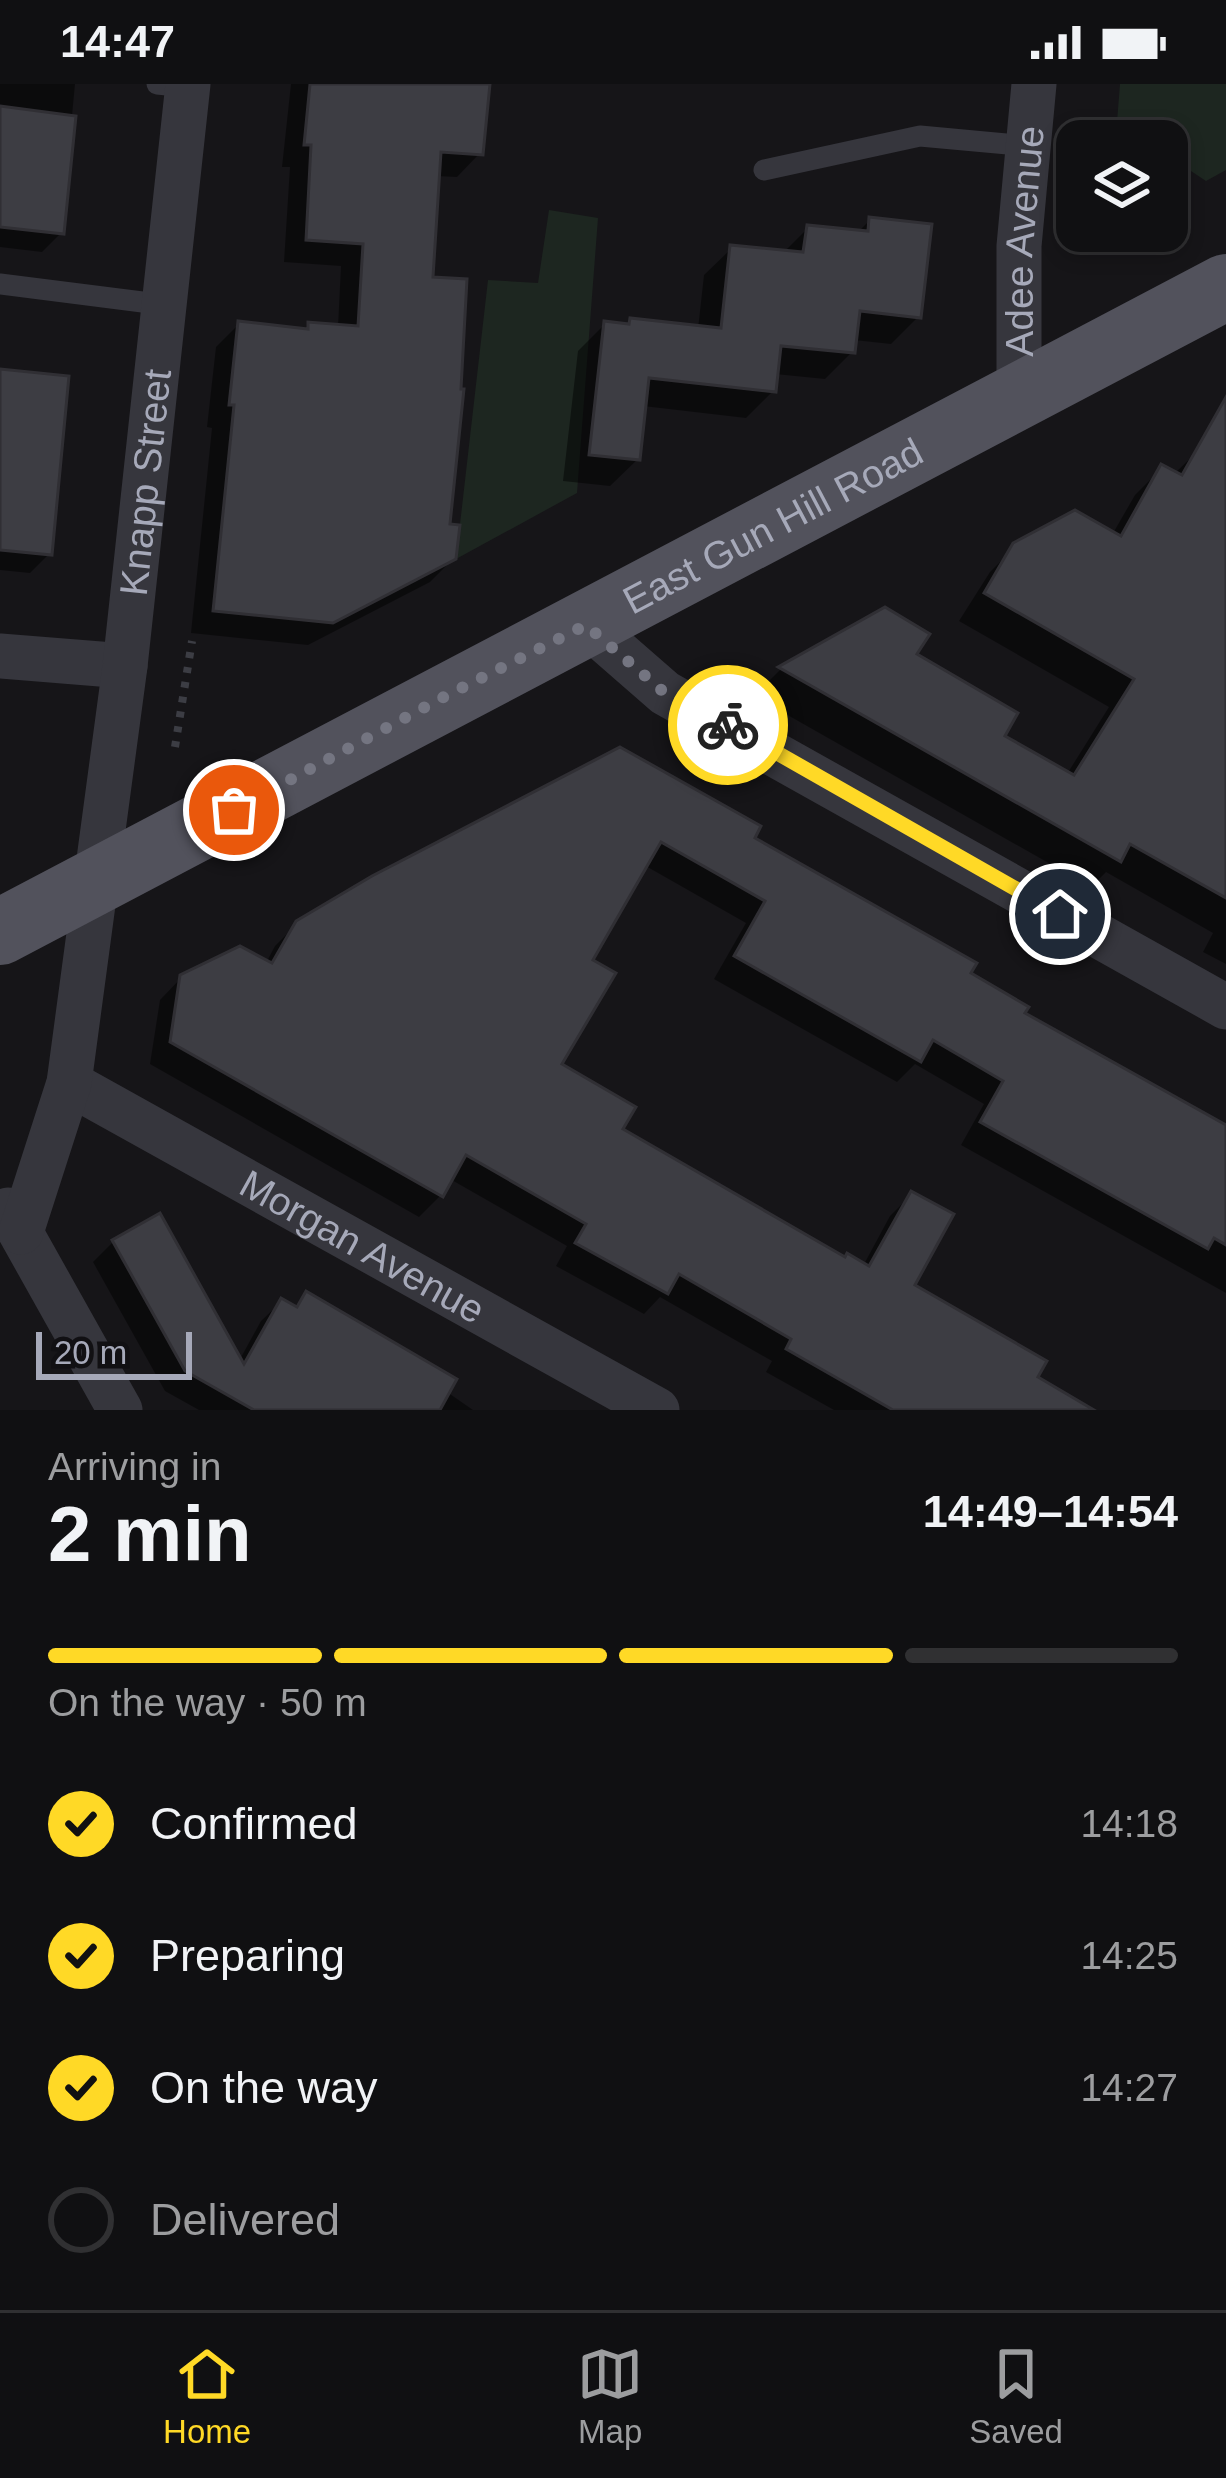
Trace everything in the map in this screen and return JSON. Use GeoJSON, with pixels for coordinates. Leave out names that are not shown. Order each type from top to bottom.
{"type":"FeatureCollection","features":[{"type":"Feature","properties":{"kind":"main road","name":"East Gun Hill Road"},"geometry":{"type":"LineString","coordinates":[[0,932],[1226,287]]}},
{"type":"Feature","properties":{"kind":"street","name":"Adee Avenue"},"geometry":{"type":"LineString","coordinates":[[1018,397],[1019,246],[1034,84]]}},
{"type":"Feature","properties":{"kind":"street","name":"Knapp Street"},"geometry":{"type":"LineString","coordinates":[[96,880],[166,305],[178,85]]}},
{"type":"Feature","properties":{"kind":"street"},"geometry":{"type":"LineString","coordinates":[[586,625],[665,693],[1226,1007]]}},
{"type":"Feature","properties":{"kind":"street"},"geometry":{"type":"LineString","coordinates":[[0,656],[124,666]]}},
{"type":"Feature","properties":{"kind":"street"},"geometry":{"type":"LineString","coordinates":[[96,880],[69,1083],[10,1215],[120,1410]]}},
{"type":"Feature","properties":{"kind":"street","name":"Morgan Avenue"},"geometry":{"type":"LineString","coordinates":[[69,1083],[657,1410]]}},
{"type":"Feature","properties":{"kind":"lane"},"geometry":{"type":"LineString","coordinates":[[764,170],[920,136],[1029,146]]}},
{"type":"Feature","properties":{"kind":"lane"},"geometry":{"type":"LineString","coordinates":[[0,284],[166,305]]}},
{"type":"Feature","properties":{"kind":"path"},"geometry":{"type":"LineString","coordinates":[[175,747],[192,640]]}},
{"type":"Feature","properties":{"kind":"shaded area"},"geometry":{"type":"Polygon","coordinates":[[[1120,84],[1226,84],[1226,170],[1206,181],[1188,169],[1188,120],[1117,120],[1120,84]]]}},
{"type":"Feature","properties":{"kind":"shaded area"},"geometry":{"type":"Polygon","coordinates":[[[549,210],[598,218],[577,493],[456,559],[488,280],[538,283],[549,210]]]}},
{"type":"Feature","properties":{"kind":"building"},"geometry":{"type":"Polygon","coordinates":[[[310,84],[490,84],[483,155],[441,152],[433,277],[467,279],[464,389],[450,524],[460,525],[456,559],[333,623],[213,611],[238,321],[308,329],[308,322],[358,326],[363,244],[306,240],[311,145],[304,145],[310,84]]]}},
{"type":"Feature","properties":{"kind":"building"},"geometry":{"type":"Polygon","coordinates":[[[0,106],[76,116],[64,234],[0,227],[0,106]]]}},
{"type":"Feature","properties":{"kind":"building"},"geometry":{"type":"Polygon","coordinates":[[[869,217],[932,224],[921,318],[860,311],[855,353],[781,346],[776,392],[649,378],[640,460],[589,455],[604,321],[629,324],[630,318],[721,328],[730,245],[803,252],[807,225],[868,231],[869,217]]]}},
{"type":"Feature","properties":{"kind":"building"},"geometry":{"type":"Polygon","coordinates":[[[0,369],[69,376],[52,555],[0,550],[0,369]]]}},
{"type":"Feature","properties":{"kind":"building"},"geometry":{"type":"Polygon","coordinates":[[[1226,397],[1226,898],[1130,844],[1121,862],[778,667],[885,607],[930,634],[917,654],[1018,713],[1005,736],[1074,775],[1134,679],[984,593],[1013,543],[1075,510],[1121,536],[1161,464],[1182,475],[1226,397]]]}},
{"type":"Feature","properties":{"kind":"building"},"geometry":{"type":"Polygon","coordinates":[[[620,747],[761,826],[755,838],[977,963],[971,973],[1029,1007],[1025,1013],[1226,1125],[1226,1245],[1214,1238],[1208,1249],[980,1122],[1003,1081],[933,1040],[921,1062],[734,956],[765,901],[661,842],[593,960],[616,973],[562,1064],[636,1107],[623,1129],[845,1257],[847,1253],[869,1266],[911,1191],[954,1214],[915,1285],[1047,1361],[1038,1377],[1094,1410],[893,1410],[786,1349],[791,1339],[679,1274],[668,1294],[575,1243],[586,1224],[466,1155],[443,1197],[170,1042],[180,975],[240,946],[272,963],[296,921],[372,876],[620,747]]]}},
{"type":"Feature","properties":{"kind":"building"},"geometry":{"type":"Polygon","coordinates":[[[160,1213],[244,1364],[281,1298],[297,1307],[306,1291],[457,1379],[440,1410],[254,1410],[185,1371],[112,1240],[160,1213]]]}},
{"type":"Feature","properties":{"kind":"way so far"},"geometry":{"type":"LineString","coordinates":[[234,810],[586,625],[665,693],[728,725]]}},
{"type":"Feature","properties":{"kind":"route"},"geometry":{"type":"LineString","coordinates":[[728,725],[1060,914]]}}]}
